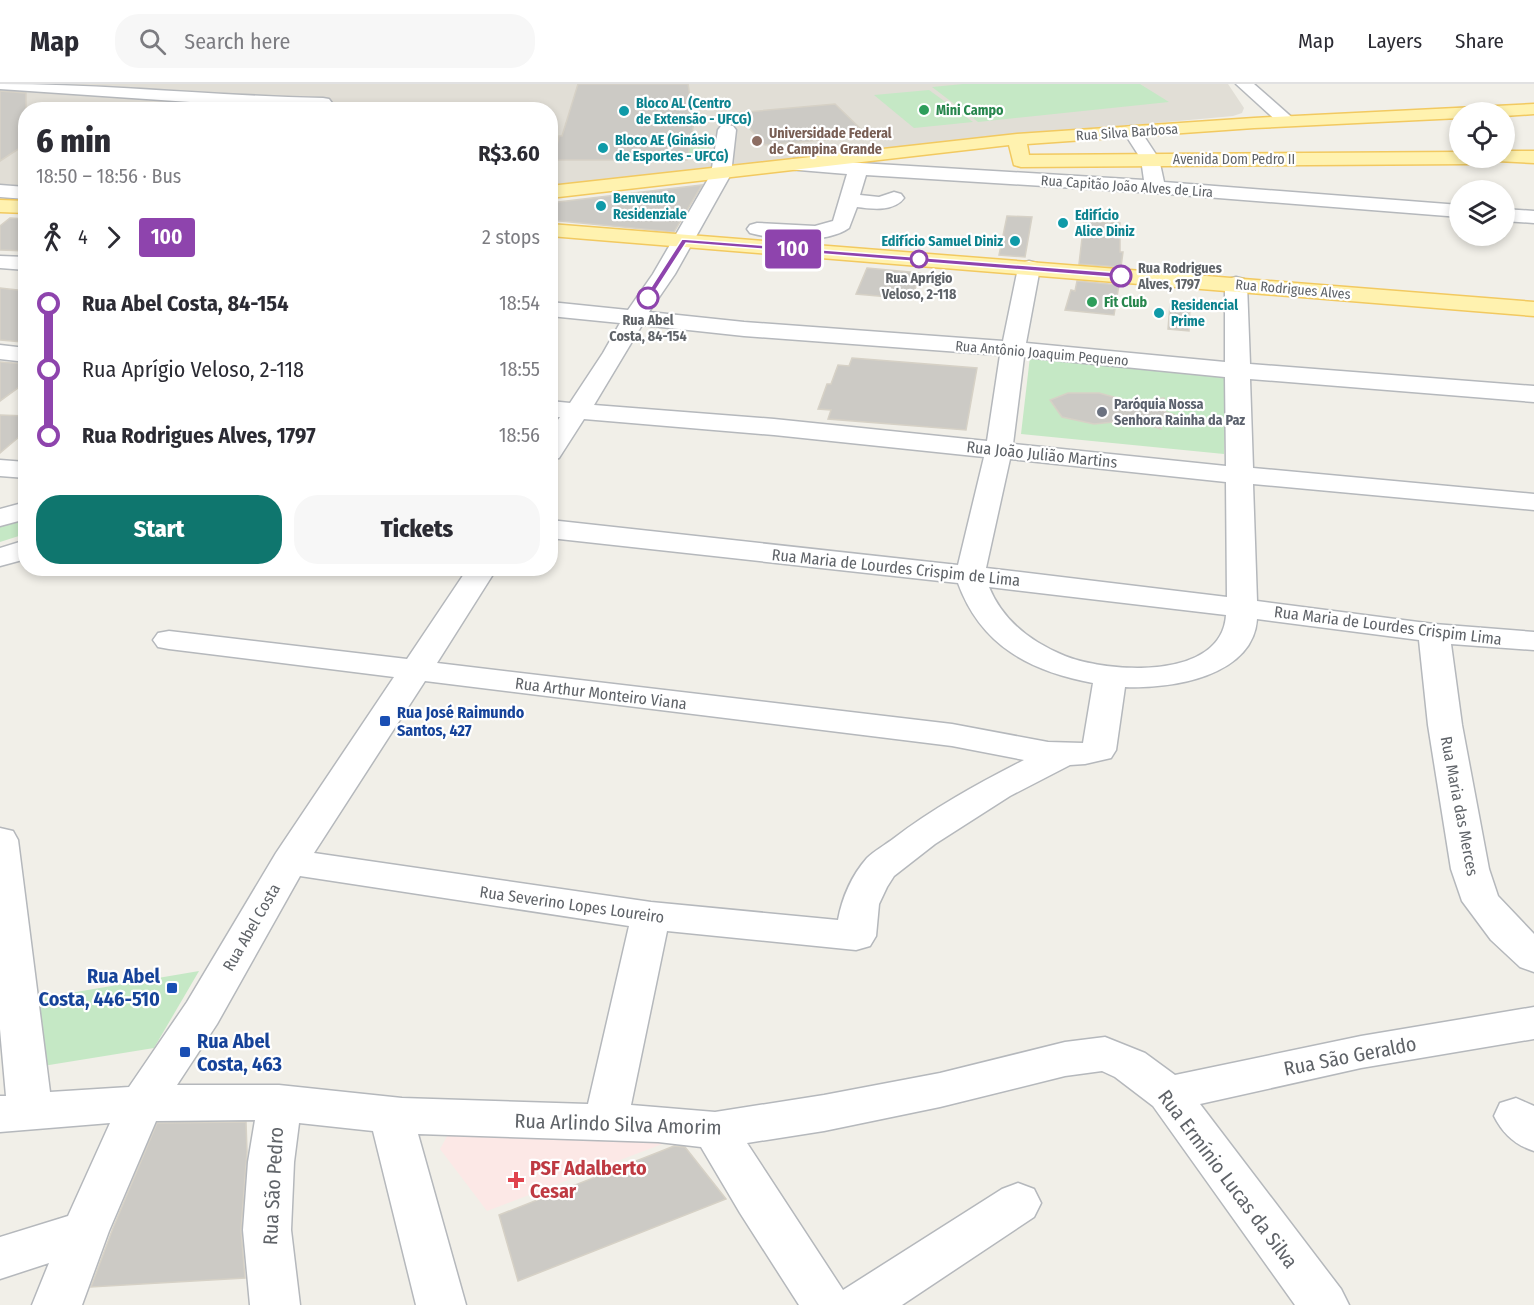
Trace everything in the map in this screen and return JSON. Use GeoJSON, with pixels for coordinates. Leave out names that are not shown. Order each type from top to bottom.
{"type":"FeatureCollection","features":[{"type":"Feature","properties":{"kind":"main road"},"geometry":{"type":"LineString","coordinates":[[1263,101],[1299,112],[1345,118]]}},
{"type":"Feature","properties":{"kind":"main road","name":"Rua Silva Barbosa"},"geometry":{"type":"LineString","coordinates":[[558,191],[1017,139],[1287,121],[1534,109]]}},
{"type":"Feature","properties":{"kind":"main road"},"geometry":{"type":"LineString","coordinates":[[1017,139],[1021,161]]}},
{"type":"Feature","properties":{"kind":"main road"},"geometry":{"type":"LineString","coordinates":[[1515,157],[1534,157]]}},
{"type":"Feature","properties":{"kind":"main road","name":"Avenida Dom Pedro II"},"geometry":{"type":"LineString","coordinates":[[1021,161],[1449,158]]}},
{"type":"Feature","properties":{"kind":"main road"},"geometry":{"type":"LineString","coordinates":[[0,197],[18,198]]}},
{"type":"Feature","properties":{"kind":"main road"},"geometry":{"type":"LineString","coordinates":[[0,206],[18,207]]}},
{"type":"Feature","properties":{"kind":"main road","name":"Rua Rodrigues Alves"},"geometry":{"type":"LineString","coordinates":[[558,231],[1534,309]]}},
{"type":"Feature","properties":{"kind":"street"},"geometry":{"type":"LineString","coordinates":[[0,84],[98,88],[197,98],[324,102]]}},
{"type":"Feature","properties":{"kind":"street"},"geometry":{"type":"LineString","coordinates":[[197,98],[210,84]]}},
{"type":"Feature","properties":{"kind":"street"},"geometry":{"type":"LineString","coordinates":[[1236,84],[1254,123]]}},
{"type":"Feature","properties":{"kind":"street"},"geometry":{"type":"LineString","coordinates":[[1244,84],[1287,121]]}},
{"type":"Feature","properties":{"kind":"street"},"geometry":{"type":"LineString","coordinates":[[558,426],[563,410],[615,353],[634,318],[684,240],[721,174],[727,130]]}},
{"type":"Feature","properties":{"kind":"street"},"geometry":{"type":"LineString","coordinates":[[1132,131],[1150,159],[1155,187]]}},
{"type":"Feature","properties":{"kind":"street"},"geometry":{"type":"LineString","coordinates":[[1021,161],[1032,179]]}},
{"type":"Feature","properties":{"kind":"street","name":"Rua Capitão João Alves de Lira"},"geometry":{"type":"LineString","coordinates":[[794,165],[1155,187],[1449,210]]}},
{"type":"Feature","properties":{"kind":"street"},"geometry":{"type":"LineString","coordinates":[[757,229],[825,232],[838,228],[850,200],[858,169]]}},
{"type":"Feature","properties":{"kind":"street"},"geometry":{"type":"LineString","coordinates":[[0,190],[18,192]]}},
{"type":"Feature","properties":{"kind":"street"},"geometry":{"type":"LineString","coordinates":[[850,200],[879,203],[894,198]]}},
{"type":"Feature","properties":{"kind":"street"},"geometry":{"type":"LineString","coordinates":[[1515,216],[1534,217]]}},
{"type":"Feature","properties":{"kind":"street"},"geometry":{"type":"LineString","coordinates":[[0,262],[18,263]]}},
{"type":"Feature","properties":{"kind":"street"},"geometry":{"type":"LineString","coordinates":[[1029,268],[1013,349],[999,450],[970,575],[980,600],[992,620],[1016,642],[1059,664],[1110,677],[1167,675],[1208,665],[1223,654],[1240,633],[1242,608],[1236,284]]}},
{"type":"Feature","properties":{"kind":"street","name":"Rua Antônio Joaquim Pequeno"},"geometry":{"type":"LineString","coordinates":[[558,310],[744,329],[1013,349],[1239,371],[1534,394]]}},
{"type":"Feature","properties":{"kind":"street"},"geometry":{"type":"LineString","coordinates":[[0,352],[18,354]]}},
{"type":"Feature","properties":{"kind":"street","name":"Rua João Julião Martins"},"geometry":{"type":"LineString","coordinates":[[563,410],[774,427],[1239,475],[1534,502]]}},
{"type":"Feature","properties":{"kind":"street"},"geometry":{"type":"LineString","coordinates":[[0,468],[18,469]]}},
{"type":"Feature","properties":{"kind":"street"},"geometry":{"type":"LineString","coordinates":[[0,518],[18,512]]}},
{"type":"Feature","properties":{"kind":"street","name":"Rua Maria de Lourdes Crispim de Lima"},"geometry":{"type":"LineString","coordinates":[[558,530],[970,575],[1242,608]]}},
{"type":"Feature","properties":{"kind":"street"},"geometry":{"type":"LineString","coordinates":[[0,557],[18,551]]}},
{"type":"Feature","properties":{"kind":"street","name":"Rua Abel Costa"},"geometry":{"type":"LineString","coordinates":[[57,1305],[85,1231],[141,1104],[202,1013],[289,862],[478,576]]}},
{"type":"Feature","properties":{"kind":"street","name":"Rua Maria de Lourdes Crispim Lima"},"geometry":{"type":"LineString","coordinates":[[1242,608],[1434,633],[1534,641]]}},
{"type":"Feature","properties":{"kind":"street","name":"Rua Maria das Merces"},"geometry":{"type":"LineString","coordinates":[[1434,633],[1445,725],[1470,869],[1481,901],[1505,930],[1534,957]]}},
{"type":"Feature","properties":{"kind":"street","name":"Rua Arthur Monteiro Viana"},"geometry":{"type":"LineString","coordinates":[[169,640],[952,735],[1050,751]]}},
{"type":"Feature","properties":{"kind":"street"},"geometry":{"type":"LineString","coordinates":[[1050,751],[1088,754],[1099,750],[1110,677]]}},
{"type":"Feature","properties":{"kind":"street","name":"Rua Severino Lopes Loureiro"},"geometry":{"type":"LineString","coordinates":[[289,862],[651,916],[856,936],[860,904],[869,884],[881,867],[922,835],[998,788],[1050,751]]}},
{"type":"Feature","properties":{"kind":"street"},"geometry":{"type":"LineString","coordinates":[[0,840],[15,1112]]}},
{"type":"Feature","properties":{"kind":"street"},"geometry":{"type":"LineString","coordinates":[[605,1124],[651,916]]}},
{"type":"Feature","properties":{"kind":"street","name":"Rua São Geraldo"},"geometry":{"type":"LineString","coordinates":[[1168,1094],[1361,1052],[1534,1023]]}},
{"type":"Feature","properties":{"kind":"street","name":"Rua Ermínio Lucas da Silva"},"geometry":{"type":"LineString","coordinates":[[1089,1055],[1105,1054],[1118,1058],[1168,1094],[1324,1305]]}},
{"type":"Feature","properties":{"kind":"street","name":"Rua Arlindo Silva Amorim"},"geometry":{"type":"LineString","coordinates":[[15,1112],[185,1102],[279,1103],[402,1116],[658,1124],[715,1130],[824,1113],[940,1090],[1089,1055]]}},
{"type":"Feature","properties":{"kind":"street","name":"Rua São Pedro"},"geometry":{"type":"LineString","coordinates":[[274,1305],[267,1230],[271,1162],[279,1103]]}},
{"type":"Feature","properties":{"kind":"street"},"geometry":{"type":"LineString","coordinates":[[402,1116],[395,1130],[441,1305]]}},
{"type":"Feature","properties":{"kind":"street"},"geometry":{"type":"LineString","coordinates":[[715,1130],[756,1199],[829,1304],[1018,1203]]}},
{"type":"Feature","properties":{"kind":"street"},"geometry":{"type":"LineString","coordinates":[[0,1258],[85,1231]]}},
{"type":"Feature","properties":{"kind":"shaded area","name":"Universidade Federal de Campina Grande"},"geometry":{"type":"Polygon","coordinates":[[[0,84],[1228,84],[1244,108],[1242,113],[1233,116],[1014,136],[558,187],[558,102],[18,102],[18,185],[0,184],[0,84]]]}},
{"type":"Feature","properties":{"kind":"shaded area","name":"PSF Adalberto Cesar"},"geometry":{"type":"Polygon","coordinates":[[[450,1131],[683,1136],[487,1211],[440,1149],[450,1131]]]}},
{"type":"Feature","properties":{"kind":"green space"},"geometry":{"type":"Polygon","coordinates":[[[963,84],[1140,84],[1169,102],[978,122],[932,87],[963,84]]]}},
{"type":"Feature","properties":{"kind":"green space","name":"Mini Campo"},"geometry":{"type":"Polygon","coordinates":[[[929,90],[973,122],[914,128],[874,95],[929,90]]]}},
{"type":"Feature","properties":{"kind":"green space"},"geometry":{"type":"Polygon","coordinates":[[[653,137],[709,137],[709,157],[651,158],[653,137]]]}},
{"type":"Feature","properties":{"kind":"green space"},"geometry":{"type":"Polygon","coordinates":[[[1031,348],[1227,366],[1224,454],[1021,434],[1031,348]],[[1068,393],[1062,417],[1094,424],[1133,420],[1162,429],[1164,398],[1132,402],[1099,393],[1068,393]]]}},
{"type":"Feature","properties":{"kind":"green space"},"geometry":{"type":"Polygon","coordinates":[[[18,508],[18,536],[0,542],[0,513],[18,508]]]}},
{"type":"Feature","properties":{"kind":"green space"},"geometry":{"type":"Polygon","coordinates":[[[199,971],[154,1048],[43,1066],[35,999],[199,971]]]}},
{"type":"Feature","properties":{"kind":"building"},"geometry":{"type":"Polygon","coordinates":[[[578,84],[688,84],[694,122],[687,160],[558,160],[558,141],[559,136],[562,136],[578,84]]]}},
{"type":"Feature","properties":{"kind":"building"},"geometry":{"type":"Polygon","coordinates":[[[0,91],[26,93],[26,102],[18,102],[18,149],[0,161],[0,91]]]}},
{"type":"Feature","properties":{"kind":"building"},"geometry":{"type":"Polygon","coordinates":[[[835,104],[868,136],[765,145],[735,113],[835,104]]]}},
{"type":"Feature","properties":{"kind":"building"},"geometry":{"type":"Polygon","coordinates":[[[702,185],[674,232],[558,221],[558,202],[702,185]]]}},
{"type":"Feature","properties":{"kind":"building","name":"Edifício Samuel Diniz"},"geometry":{"type":"Polygon","coordinates":[[[1007,216],[1032,217],[1025,257],[999,255],[1007,216]]]}},
{"type":"Feature","properties":{"kind":"building"},"geometry":{"type":"Polygon","coordinates":[[[10,218],[18,218],[18,251],[0,250],[0,226],[10,218]]]}},
{"type":"Feature","properties":{"kind":"building"},"geometry":{"type":"Polygon","coordinates":[[[1084,221],[1120,223],[1120,252],[1123,252],[1121,267],[1079,264],[1084,221]]]}},
{"type":"Feature","properties":{"kind":"building"},"geometry":{"type":"Polygon","coordinates":[[[867,268],[920,273],[912,299],[856,294],[867,268]]]}},
{"type":"Feature","properties":{"kind":"building","name":"Fit Club"},"geometry":{"type":"Polygon","coordinates":[[[1077,281],[1119,285],[1114,315],[1065,310],[1071,290],[1075,291],[1077,281]]]}},
{"type":"Feature","properties":{"kind":"building"},"geometry":{"type":"Polygon","coordinates":[[[0,288],[18,290],[18,342],[0,340],[0,288]]]}},
{"type":"Feature","properties":{"kind":"building"},"geometry":{"type":"Polygon","coordinates":[[[1170,304],[1190,306],[1189,331],[1168,329],[1170,304]]]}},
{"type":"Feature","properties":{"kind":"building"},"geometry":{"type":"Polygon","coordinates":[[[852,358],[977,368],[966,430],[828,419],[831,410],[818,409],[827,384],[831,384],[838,365],[849,366],[852,358]]]}},
{"type":"Feature","properties":{"kind":"building"},"geometry":{"type":"Polygon","coordinates":[[[0,362],[18,363],[18,388],[0,401],[0,362]]]}},
{"type":"Feature","properties":{"kind":"building","name":"Paróquia Nossa Senhora Rainha da Paz"},"geometry":{"type":"Polygon","coordinates":[[[1068,393],[1099,393],[1132,402],[1164,398],[1163,411],[1175,415],[1163,416],[1161,429],[1133,420],[1094,424],[1062,417],[1050,400],[1068,393]]]}},
{"type":"Feature","properties":{"kind":"building"},"geometry":{"type":"Polygon","coordinates":[[[0,415],[18,416],[18,438],[0,453],[0,415]]]}},
{"type":"Feature","properties":{"kind":"building"},"geometry":{"type":"Polygon","coordinates":[[[246,1122],[247,1152],[241,1230],[245,1278],[91,1287],[157,1123],[246,1122]]]}},
{"type":"Feature","properties":{"kind":"building"},"geometry":{"type":"Polygon","coordinates":[[[674,1146],[685,1147],[726,1199],[518,1281],[499,1215],[674,1146]]]}},
{"type":"Feature","properties":{"kind":"bus line","name":"100"},"geometry":{"type":"LineString","coordinates":[[648,298],[684,240],[1121,276]]}},
{"type":"Feature","properties":{"kind":"place","name":"Mini Campo"},"geometry":{"type":"Point","coordinates":[924,110]}},
{"type":"Feature","properties":{"kind":"place","name":"Bloco AL (Centro de Extensão - UFCG)"},"geometry":{"type":"Point","coordinates":[624,111]}},
{"type":"Feature","properties":{"kind":"place","name":"Universidade Federal de Campina Grande"},"geometry":{"type":"Point","coordinates":[757,141]}},
{"type":"Feature","properties":{"kind":"place","name":"Bloco AE (Ginásio de Esportes - UFCG)"},"geometry":{"type":"Point","coordinates":[603,148]}},
{"type":"Feature","properties":{"kind":"place","name":"Benvenuto Residenziale"},"geometry":{"type":"Point","coordinates":[601,206]}},
{"type":"Feature","properties":{"kind":"place","name":"Edifício Alice Diniz"},"geometry":{"type":"Point","coordinates":[1063,223]}},
{"type":"Feature","properties":{"kind":"place","name":"Edifício Samuel Diniz"},"geometry":{"type":"Point","coordinates":[1015,241]}},
{"type":"Feature","properties":{"kind":"place","name":"Rua Aprígio Veloso, 2-118"},"geometry":{"type":"Point","coordinates":[919,259]}},
{"type":"Feature","properties":{"kind":"place","name":"Rua Rodrigues Alves, 1797"},"geometry":{"type":"Point","coordinates":[1121,276]}},
{"type":"Feature","properties":{"kind":"place","name":"Rua Abel Costa, 84-154"},"geometry":{"type":"Point","coordinates":[648,298]}},
{"type":"Feature","properties":{"kind":"place","name":"Fit Club"},"geometry":{"type":"Point","coordinates":[1092,302]}},
{"type":"Feature","properties":{"kind":"place","name":"Residencial Prime"},"geometry":{"type":"Point","coordinates":[1159,313]}},
{"type":"Feature","properties":{"kind":"place","name":"Paróquia Nossa Senhora Rainha da Paz"},"geometry":{"type":"Point","coordinates":[1102,412]}},
{"type":"Feature","properties":{"kind":"place","name":"Rua José Raimundo Santos, 427"},"geometry":{"type":"Point","coordinates":[385,721]}},
{"type":"Feature","properties":{"kind":"place","name":"Rua Abel Costa, 446-510"},"geometry":{"type":"Point","coordinates":[172,988]}},
{"type":"Feature","properties":{"kind":"place","name":"Rua Abel Costa, 463"},"geometry":{"type":"Point","coordinates":[185,1052]}},
{"type":"Feature","properties":{"kind":"place","name":"PSF Adalberto Cesar"},"geometry":{"type":"Point","coordinates":[516,1180]}}]}
